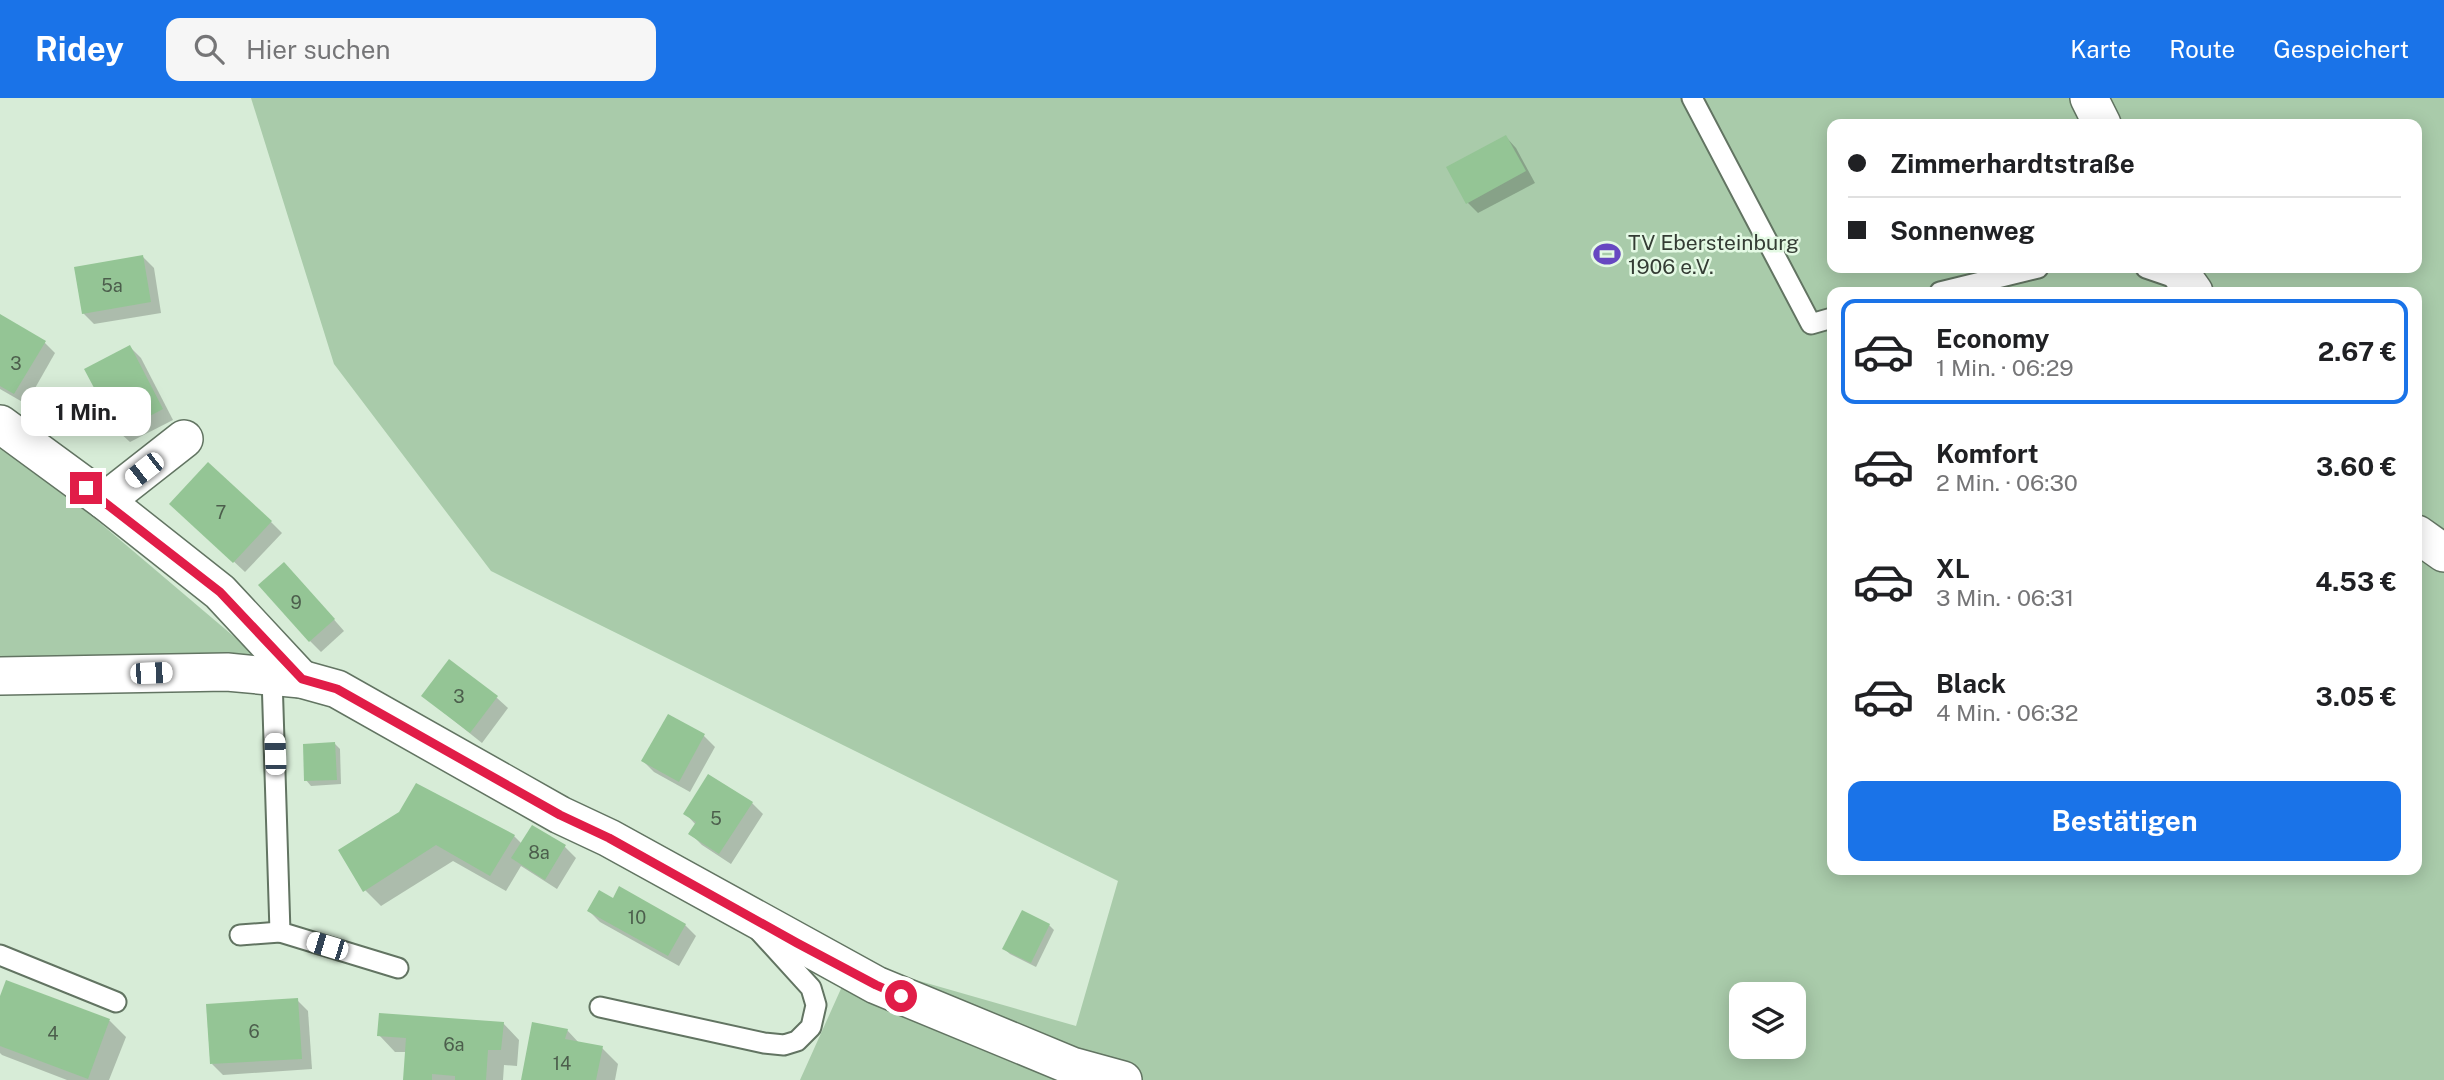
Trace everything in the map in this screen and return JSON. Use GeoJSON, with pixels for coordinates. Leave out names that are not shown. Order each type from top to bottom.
{"type":"FeatureCollection","features":[{"type":"Feature","properties":{"kind":"street"},"geometry":{"type":"LineString","coordinates":[[2088,98],[2099,119]]}},
{"type":"Feature","properties":{"kind":"street"},"geometry":{"type":"LineString","coordinates":[[0,424],[105,501],[220,592],[287,678]]}},
{"type":"Feature","properties":{"kind":"street"},"geometry":{"type":"LineString","coordinates":[[105,501],[184,439]]}},
{"type":"Feature","properties":{"kind":"street"},"geometry":{"type":"LineString","coordinates":[[2422,537],[2444,552]]}},
{"type":"Feature","properties":{"kind":"street"},"geometry":{"type":"LineString","coordinates":[[0,676],[227,671],[287,678],[337,689],[560,815],[609,838],[876,985],[1072,1066],[1123,1080]]}},
{"type":"Feature","properties":{"kind":"lane"},"geometry":{"type":"LineString","coordinates":[[1692,98],[1811,324],[1827,319]]}},
{"type":"Feature","properties":{"kind":"lane"},"geometry":{"type":"LineString","coordinates":[[1960,287],[2018,273]]}},
{"type":"Feature","properties":{"kind":"lane"},"geometry":{"type":"LineString","coordinates":[[2161,273],[2185,281]]}},
{"type":"Feature","properties":{"kind":"lane"},"geometry":{"type":"LineString","coordinates":[[280,932],[287,678]]}},
{"type":"Feature","properties":{"kind":"lane"},"geometry":{"type":"LineString","coordinates":[[600,1007],[764,1043],[785,1045],[797,1041],[811,1027],[814,1018],[816,1004],[811,988],[737,908]]}},
{"type":"Feature","properties":{"kind":"lane"},"geometry":{"type":"LineString","coordinates":[[240,935],[280,932],[398,968]]}},
{"type":"Feature","properties":{"kind":"lane"},"geometry":{"type":"LineString","coordinates":[[0,955],[116,1002]]}},
{"type":"Feature","properties":{"kind":"green space"},"geometry":{"type":"Polygon","coordinates":[[[251,98],[2444,98],[2444,1080],[800,1080],[853,962],[1076,1026],[1118,881],[491,571],[334,364],[251,98]]]}},
{"type":"Feature","properties":{"kind":"green space"},"geometry":{"type":"Polygon","coordinates":[[[0,438],[265,663],[0,670],[0,438]]]}},
{"type":"Feature","properties":{"kind":"building"},"geometry":{"type":"Polygon","coordinates":[[[1506,135],[1526,171],[1466,204],[1446,167],[1506,135]]]}},
{"type":"Feature","properties":{"kind":"building"},"geometry":{"type":"Polygon","coordinates":[[[143,255],[151,302],[82,314],[74,267],[143,255]]]}},
{"type":"Feature","properties":{"kind":"building"},"geometry":{"type":"Polygon","coordinates":[[[0,314],[46,341],[14,394],[0,386],[0,314]]]}},
{"type":"Feature","properties":{"kind":"building"},"geometry":{"type":"Polygon","coordinates":[[[130,345],[163,409],[118,433],[84,369],[130,345]]]}},
{"type":"Feature","properties":{"kind":"building"},"geometry":{"type":"Polygon","coordinates":[[[208,462],[272,521],[233,563],[169,504],[208,462]]]}},
{"type":"Feature","properties":{"kind":"building"},"geometry":{"type":"Polygon","coordinates":[[[284,562],[335,619],[309,642],[258,585],[284,562]]]}},
{"type":"Feature","properties":{"kind":"building"},"geometry":{"type":"Polygon","coordinates":[[[449,659],[498,696],[470,733],[421,696],[449,659]]]}},
{"type":"Feature","properties":{"kind":"building"},"geometry":{"type":"Polygon","coordinates":[[[668,714],[705,734],[679,782],[641,761],[668,714]]]}},
{"type":"Feature","properties":{"kind":"building"},"geometry":{"type":"Polygon","coordinates":[[[335,742],[337,780],[304,781],[303,744],[335,742]]]}},
{"type":"Feature","properties":{"kind":"building"},"geometry":{"type":"Polygon","coordinates":[[[708,774],[753,802],[719,854],[688,834],[696,822],[683,814],[708,774]]]}},
{"type":"Feature","properties":{"kind":"building"},"geometry":{"type":"Polygon","coordinates":[[[416,783],[515,835],[490,876],[436,845],[363,892],[338,850],[399,812],[416,783]]]}},
{"type":"Feature","properties":{"kind":"building"},"geometry":{"type":"Polygon","coordinates":[[[532,825],[566,845],[545,880],[511,858],[532,825]]]}},
{"type":"Feature","properties":{"kind":"building"},"geometry":{"type":"Polygon","coordinates":[[[619,886],[686,924],[668,956],[587,911],[599,890],[613,898],[619,886]]]}},
{"type":"Feature","properties":{"kind":"building"},"geometry":{"type":"Polygon","coordinates":[[[1022,910],[1050,924],[1031,963],[1002,949],[1022,910]]]}},
{"type":"Feature","properties":{"kind":"building"},"geometry":{"type":"Polygon","coordinates":[[[6,980],[110,1019],[88,1079],[0,1046],[0,996],[6,980]]]}},
{"type":"Feature","properties":{"kind":"building"},"geometry":{"type":"Polygon","coordinates":[[[298,998],[302,1059],[210,1064],[206,1004],[298,998]]]}},
{"type":"Feature","properties":{"kind":"building"},"geometry":{"type":"Polygon","coordinates":[[[379,1013],[504,1022],[501,1050],[488,1050],[486,1080],[455,1080],[455,1076],[432,1074],[432,1080],[403,1080],[406,1038],[377,1036],[379,1013]]]}},
{"type":"Feature","properties":{"kind":"building"},"geometry":{"type":"Polygon","coordinates":[[[532,1022],[568,1029],[565,1039],[603,1046],[596,1080],[521,1080],[532,1022]]]}},
{"type":"Feature","properties":{"kind":"place","name":"TV Ebersteinburg 1906 e.V."},"geometry":{"type":"Point","coordinates":[1607,254]}},
{"type":"Feature","properties":{"kind":"route"},"geometry":{"type":"LineString","coordinates":[[86,488],[220,592],[302,679],[337,689],[384,718],[560,815],[609,838],[797,943],[901,996]]}}]}
